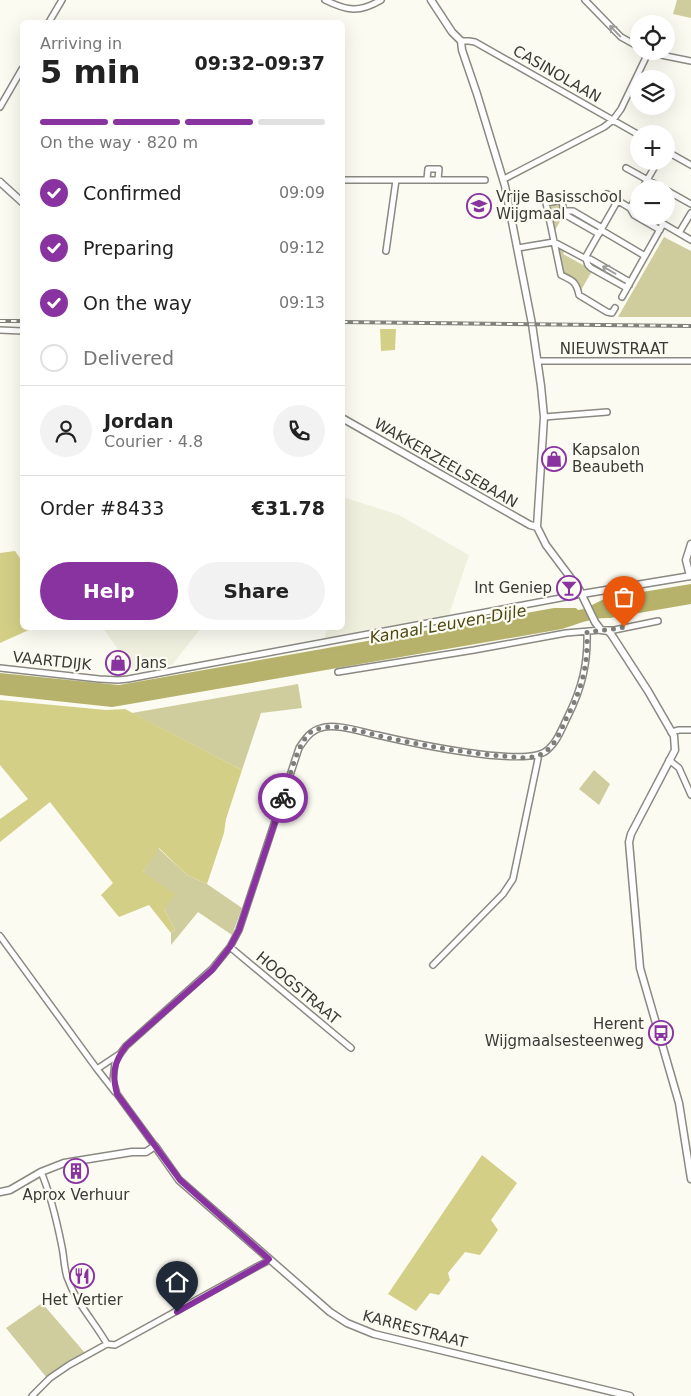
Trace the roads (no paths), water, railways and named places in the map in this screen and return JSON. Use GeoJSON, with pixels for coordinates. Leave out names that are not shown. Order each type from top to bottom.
{"type":"FeatureCollection","features":[{"type":"Feature","properties":{"kind":"street"},"geometry":{"type":"LineString","coordinates":[[50,20],[62,0]]}},
{"type":"Feature","properties":{"kind":"street"},"geometry":{"type":"LineString","coordinates":[[325,0],[337,6],[356,9],[367,7],[381,0]]}},
{"type":"Feature","properties":{"kind":"street"},"geometry":{"type":"LineString","coordinates":[[431,0],[452,32],[461,41],[462,50],[478,94],[504,179],[518,248],[538,361],[544,417],[537,527],[546,545],[580,589],[595,622],[601,630],[608,631],[616,642],[674,736],[674,750],[631,834],[629,842],[640,968],[679,1102],[691,1179]]}},
{"type":"Feature","properties":{"kind":"street"},"geometry":{"type":"LineString","coordinates":[[585,0],[621,37],[630,42]]}},
{"type":"Feature","properties":{"kind":"street","name":"CASINOLAAN"},"geometry":{"type":"LineString","coordinates":[[461,41],[475,42],[630,130]]}},
{"type":"Feature","properties":{"kind":"street"},"geometry":{"type":"LineString","coordinates":[[675,58],[691,61]]}},
{"type":"Feature","properties":{"kind":"street"},"geometry":{"type":"LineString","coordinates":[[504,179],[604,127],[613,120],[621,109],[643,60]]}},
{"type":"Feature","properties":{"kind":"street"},"geometry":{"type":"LineString","coordinates":[[0,108],[20,73]]}},
{"type":"Feature","properties":{"kind":"street"},"geometry":{"type":"LineString","coordinates":[[675,156],[691,165]]}},
{"type":"Feature","properties":{"kind":"street"},"geometry":{"type":"LineString","coordinates":[[626,168],[648,179],[653,170]]}},
{"type":"Feature","properties":{"kind":"street"},"geometry":{"type":"LineString","coordinates":[[428,179],[428,169],[439,169],[438,179]]}},
{"type":"Feature","properties":{"kind":"street"},"geometry":{"type":"LineString","coordinates":[[345,180],[485,180]]}},
{"type":"Feature","properties":{"kind":"street"},"geometry":{"type":"LineString","coordinates":[[386,251],[396,180]]}},
{"type":"Feature","properties":{"kind":"street"},"geometry":{"type":"LineString","coordinates":[[0,182],[20,200]]}},
{"type":"Feature","properties":{"kind":"street"},"geometry":{"type":"LineString","coordinates":[[607,194],[630,208]]}},
{"type":"Feature","properties":{"kind":"street"},"geometry":{"type":"LineString","coordinates":[[675,195],[691,204]]}},
{"type":"Feature","properties":{"kind":"street"},"geometry":{"type":"LineString","coordinates":[[616,308],[612,313],[607,312],[579,295],[577,285],[561,275],[546,203],[562,200],[564,214],[601,231],[645,256]]}},
{"type":"Feature","properties":{"kind":"street"},"geometry":{"type":"LineString","coordinates":[[585,258],[618,200]]}},
{"type":"Feature","properties":{"kind":"street"},"geometry":{"type":"LineString","coordinates":[[679,233],[691,213]]}},
{"type":"Feature","properties":{"kind":"street"},"geometry":{"type":"LineString","coordinates":[[651,225],[660,230]]}},
{"type":"Feature","properties":{"kind":"street"},"geometry":{"type":"LineString","coordinates":[[622,296],[663,225]]}},
{"type":"Feature","properties":{"kind":"street"},"geometry":{"type":"LineString","coordinates":[[666,225],[691,240]]}},
{"type":"Feature","properties":{"kind":"street"},"geometry":{"type":"LineString","coordinates":[[518,248],[554,242],[590,259],[628,281],[629,285]]}},
{"type":"Feature","properties":{"kind":"street"},"geometry":{"type":"LineString","coordinates":[[0,330],[20,331]]}},
{"type":"Feature","properties":{"kind":"street","name":"NIEUWSTRAAT"},"geometry":{"type":"LineString","coordinates":[[538,361],[691,361]]}},
{"type":"Feature","properties":{"kind":"street"},"geometry":{"type":"LineString","coordinates":[[544,417],[607,412]]}},
{"type":"Feature","properties":{"kind":"street","name":"WAKKERZEELSEBAAN"},"geometry":{"type":"LineString","coordinates":[[345,420],[530,525],[537,527]]}},
{"type":"Feature","properties":{"kind":"street"},"geometry":{"type":"LineString","coordinates":[[690,576],[686,560],[691,544]]}},
{"type":"Feature","properties":{"kind":"street","name":"VAARTDIJK"},"geometry":{"type":"LineString","coordinates":[[0,668],[118,680],[128,679],[582,594],[690,576]]}},
{"type":"Feature","properties":{"kind":"street"},"geometry":{"type":"LineString","coordinates":[[338,672],[566,634],[614,630],[658,621]]}},
{"type":"Feature","properties":{"kind":"street"},"geometry":{"type":"LineString","coordinates":[[117,1094],[113,1080],[115,1063],[120,1054],[129,1043],[212,970],[230,947],[239,930],[299,748],[311,732],[330,726],[462,751],[524,757],[538,755],[545,752],[555,741],[576,701],[585,669],[587,632]]}},
{"type":"Feature","properties":{"kind":"street"},"geometry":{"type":"LineString","coordinates":[[672,732],[691,730]]}},
{"type":"Feature","properties":{"kind":"street"},"geometry":{"type":"LineString","coordinates":[[433,964],[509,886],[515,871],[538,755]]}},
{"type":"Feature","properties":{"kind":"street"},"geometry":{"type":"LineString","coordinates":[[669,760],[679,768],[691,795]]}},
{"type":"Feature","properties":{"kind":"street"},"geometry":{"type":"LineString","coordinates":[[0,936],[155,1146],[146,1152],[132,1152],[64,1163],[41,1172],[10,1190],[0,1192]]}},
{"type":"Feature","properties":{"kind":"street","name":"HOOGSTRAAT"},"geometry":{"type":"LineString","coordinates":[[230,947],[351,1048]]}},
{"type":"Feature","properties":{"kind":"street"},"geometry":{"type":"LineString","coordinates":[[97,1069],[120,1054]]}},
{"type":"Feature","properties":{"kind":"street","name":"KARRESTRAAT"},"geometry":{"type":"LineString","coordinates":[[155,1146],[180,1180],[336,1317],[359,1329],[374,1334],[630,1396]]}},
{"type":"Feature","properties":{"kind":"street"},"geometry":{"type":"LineString","coordinates":[[41,1172],[55,1218],[64,1267],[70,1284],[81,1306],[100,1331],[107,1344]]}},
{"type":"Feature","properties":{"kind":"street"},"geometry":{"type":"LineString","coordinates":[[32,1396],[50,1378],[68,1365],[107,1344],[115,1346],[269,1259]]}},
{"type":"Feature","properties":{"kind":"railway"},"geometry":{"type":"LineString","coordinates":[[0,321],[20,321]]}},
{"type":"Feature","properties":{"kind":"railway"},"geometry":{"type":"LineString","coordinates":[[345,322],[691,326]]}},
{"type":"Feature","properties":{"kind":"place","name":"Vrije Basisschool Wijgmaal"},"geometry":{"type":"Point","coordinates":[479,206]}},
{"type":"Feature","properties":{"kind":"place","name":"Kapsalon Beaubeth"},"geometry":{"type":"Point","coordinates":[554,459]}},
{"type":"Feature","properties":{"kind":"place","name":"Int Geniep"},"geometry":{"type":"Point","coordinates":[569,588]}},
{"type":"Feature","properties":{"kind":"place","name":"Jans"},"geometry":{"type":"Point","coordinates":[118,663]}},
{"type":"Feature","properties":{"kind":"place","name":"Herent Wijgmaalsesteenweg"},"geometry":{"type":"Point","coordinates":[661,1033]}},
{"type":"Feature","properties":{"kind":"place","name":"Aprox Verhuur"},"geometry":{"type":"Point","coordinates":[76,1171]}},
{"type":"Feature","properties":{"kind":"place","name":"Het Vertier"},"geometry":{"type":"Point","coordinates":[82,1276]}},
{"type":"Feature","properties":{"kind":"water label","name":"Kanaal Leuven-Dijle"},"geometry":{"type":"Point","coordinates":[448,624]}}]}
